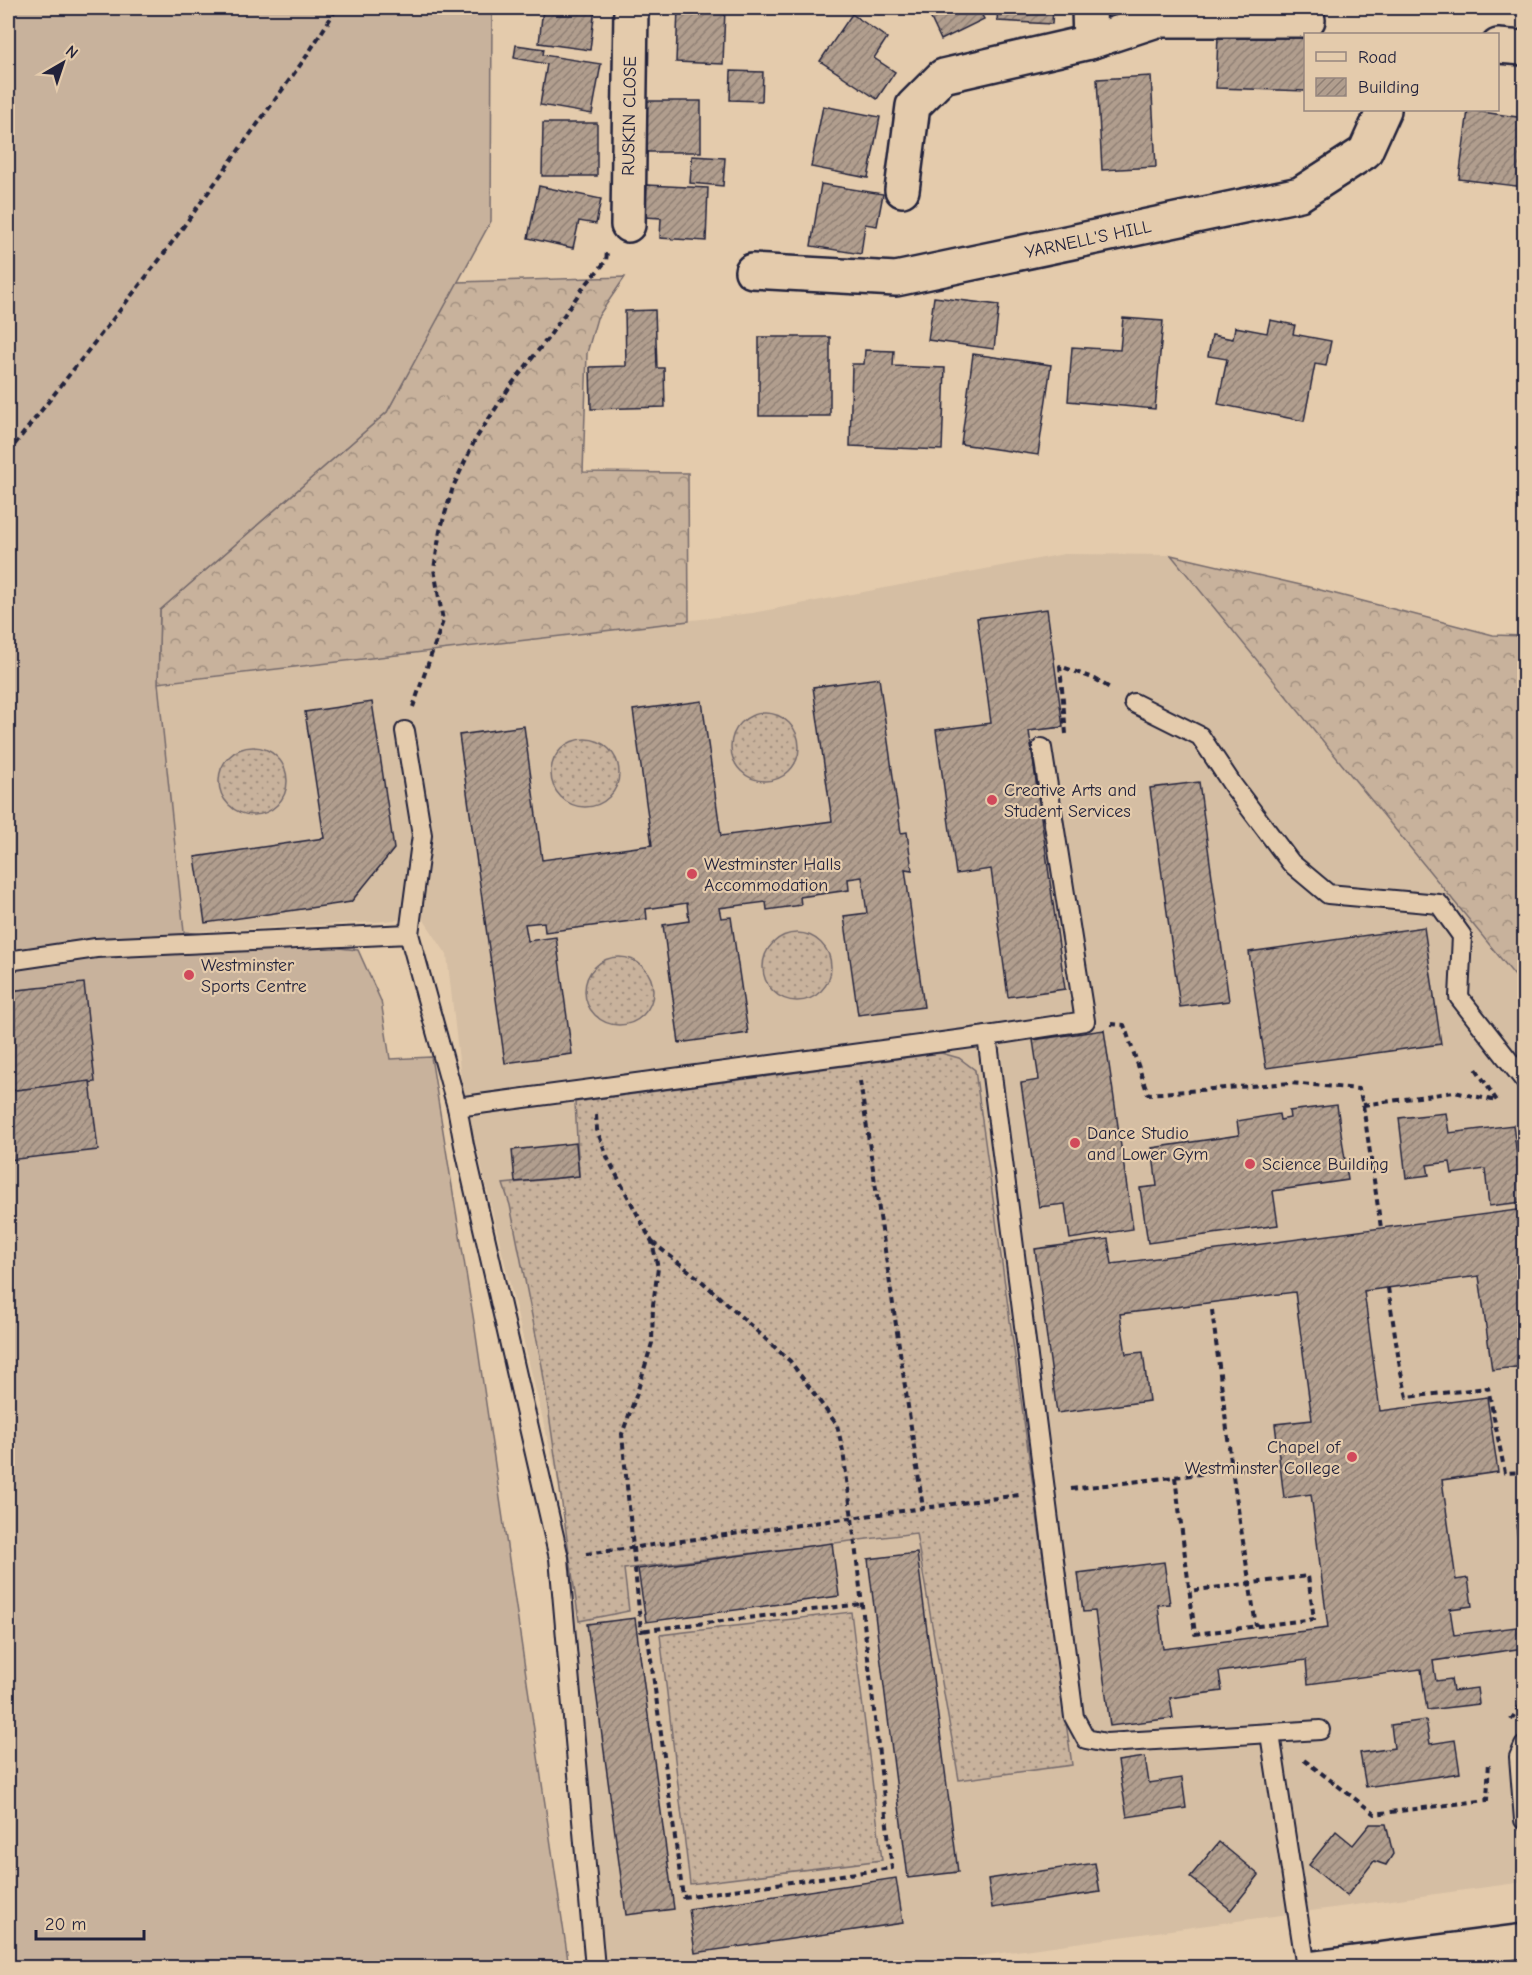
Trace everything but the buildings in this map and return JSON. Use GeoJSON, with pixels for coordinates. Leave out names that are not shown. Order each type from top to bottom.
{"type":"FeatureCollection","features":[{"type":"Feature","properties":{"kind":"street","name":"RUSKIN CLOSE"},"geometry":{"type":"LineString","coordinates":[[627,225],[631,8]]}},
{"type":"Feature","properties":{"kind":"street"},"geometry":{"type":"LineString","coordinates":[[1089,8],[1090,42]]}},
{"type":"Feature","properties":{"kind":"street"},"geometry":{"type":"LineString","coordinates":[[902,190],[913,106],[943,76],[1090,42],[1157,20],[1308,20]]}},
{"type":"Feature","properties":{"kind":"street"},"geometry":{"type":"LineString","coordinates":[[1499,46],[1524,48]]}},
{"type":"Feature","properties":{"kind":"street","name":"YARNELL'S HILL"},"geometry":{"type":"LineString","coordinates":[[752,271],[896,279],[1299,194],[1365,152],[1384,111]]}},
{"type":"Feature","properties":{"kind":"street"},"geometry":{"type":"LineString","coordinates":[[1315,1968],[1524,1941]]}},
{"type":"Feature","properties":{"kind":"lane"},"geometry":{"type":"LineString","coordinates":[[1134,703],[1200,736],[1234,788],[1291,863],[1328,894],[1439,904],[1462,936],[1459,997],[1524,1080]]}},
{"type":"Feature","properties":{"kind":"lane"},"geometry":{"type":"LineString","coordinates":[[405,730],[422,835],[409,934],[457,1107],[559,1558],[595,1968]]}},
{"type":"Feature","properties":{"kind":"lane"},"geometry":{"type":"LineString","coordinates":[[457,1107],[1085,1021],[1042,748]]}},
{"type":"Feature","properties":{"kind":"lane"},"geometry":{"type":"LineString","coordinates":[[8,961],[96,948],[409,934]]}},
{"type":"Feature","properties":{"kind":"lane"},"geometry":{"type":"LineString","coordinates":[[987,1036],[1074,1717],[1086,1739],[1106,1743],[1320,1730]]}},
{"type":"Feature","properties":{"kind":"lane"},"geometry":{"type":"LineString","coordinates":[[1270,1734],[1306,1968]]}},
{"type":"Feature","properties":{"kind":"lane"},"geometry":{"type":"LineString","coordinates":[[1524,1746],[1519,1757],[1524,1820]]}},
{"type":"Feature","properties":{"kind":"path"},"geometry":{"type":"LineString","coordinates":[[8,453],[160,259],[306,57],[337,8]]}},
{"type":"Feature","properties":{"kind":"path"},"geometry":{"type":"LineString","coordinates":[[405,730],[443,621],[434,569],[440,531],[453,487],[475,440],[511,385],[583,288],[606,261],[608,233],[627,225]]}},
{"type":"Feature","properties":{"kind":"path"},"geometry":{"type":"LineString","coordinates":[[1042,748],[1067,742],[1060,666],[1095,679],[1134,703]]}},
{"type":"Feature","properties":{"kind":"path"},"geometry":{"type":"LineString","coordinates":[[1085,1021],[1124,1025],[1148,1094],[1290,1083],[1359,1089],[1381,1228]]}},
{"type":"Feature","properties":{"kind":"path"},"geometry":{"type":"LineString","coordinates":[[1363,1105],[1454,1092],[1497,1101],[1466,1053],[1497,1046]]}},
{"type":"Feature","properties":{"kind":"path"},"geometry":{"type":"LineString","coordinates":[[856,1053],[923,1508]]}},
{"type":"Feature","properties":{"kind":"path"},"geometry":{"type":"LineString","coordinates":[[596,1088],[597,1130],[625,1194],[652,1242],[658,1268],[653,1305],[652,1343],[622,1434],[641,1631],[862,1604]]}},
{"type":"Feature","properties":{"kind":"path"},"geometry":{"type":"LineString","coordinates":[[647,1630],[683,1897],[892,1868],[852,1518],[837,1425],[790,1361],[697,1276],[652,1242]]}},
{"type":"Feature","properties":{"kind":"path"},"geometry":{"type":"LineString","coordinates":[[1388,1288],[1400,1368],[1407,1396],[1488,1388],[1505,1473],[1524,1472]]}},
{"type":"Feature","properties":{"kind":"path"},"geometry":{"type":"LineString","coordinates":[[1212,1310],[1232,1470],[1256,1626]]}},
{"type":"Feature","properties":{"kind":"path"},"geometry":{"type":"LineString","coordinates":[[559,1558],[1046,1492],[1260,1467]]}},
{"type":"Feature","properties":{"kind":"path"},"geometry":{"type":"LineString","coordinates":[[1175,1477],[1189,1591],[1195,1634],[1314,1619],[1308,1576],[1189,1591]]}},
{"type":"Feature","properties":{"kind":"path"},"geometry":{"type":"LineString","coordinates":[[1505,1730],[1524,1700]]}},
{"type":"Feature","properties":{"kind":"path"},"geometry":{"type":"LineString","coordinates":[[1270,1734],[1375,1814],[1487,1800],[1489,1759]]}},
{"type":"Feature","properties":{"kind":"shaded area"},"geometry":{"type":"Polygon","coordinates":[[[1064,554],[1171,555],[1524,728],[1524,1882],[899,1967],[606,1967],[561,1494],[462,1087],[447,955],[422,917],[376,922],[184,932],[158,683],[752,613],[1064,554]]]}},
{"type":"Feature","properties":{"kind":"green space","name":"Westminster Sports Centre"},"geometry":{"type":"Polygon","coordinates":[[[8,8],[492,8],[491,221],[387,412],[160,610],[158,683],[184,932],[358,950],[381,1001],[390,1059],[431,1057],[474,1322],[569,1967],[8,1968],[8,8]]]}},
{"type":"Feature","properties":{"kind":"green space"},"geometry":{"type":"Polygon","coordinates":[[[625,277],[597,318],[587,353],[583,472],[688,473],[689,621],[158,683],[160,610],[387,412],[457,282],[625,277]]]}},
{"type":"Feature","properties":{"kind":"green space"},"geometry":{"type":"Polygon","coordinates":[[[1171,555],[1305,586],[1493,635],[1524,636],[1524,987],[1171,555]]]}},
{"type":"Feature","properties":{"kind":"green space"},"geometry":{"type":"Polygon","coordinates":[[[772,713],[784,719],[793,728],[799,740],[797,760],[789,771],[772,781],[758,781],[741,771],[733,760],[731,740],[741,723],[752,715],[772,713]]]}},
{"type":"Feature","properties":{"kind":"green space"},"geometry":{"type":"Polygon","coordinates":[[[592,739],[604,745],[613,754],[619,766],[617,786],[609,797],[592,807],[578,807],[561,797],[553,786],[551,766],[561,749],[572,741],[592,739]]]}},
{"type":"Feature","properties":{"kind":"green space"},"geometry":{"type":"Polygon","coordinates":[[[260,747],[272,753],[281,762],[287,774],[285,794],[277,805],[260,815],[246,815],[229,805],[221,794],[219,774],[229,757],[240,749],[260,747]]]}},
{"type":"Feature","properties":{"kind":"green space"},"geometry":{"type":"Polygon","coordinates":[[[804,933],[816,939],[825,948],[831,960],[829,980],[821,991],[804,1001],[790,1001],[773,991],[765,980],[763,960],[773,943],[784,935],[804,933]]]}},
{"type":"Feature","properties":{"kind":"green space"},"geometry":{"type":"Polygon","coordinates":[[[626,957],[638,963],[647,972],[653,984],[651,1004],[643,1015],[626,1025],[612,1025],[595,1015],[587,1004],[585,984],[595,967],[606,959],[626,957]]]}},
{"type":"Feature","properties":{"kind":"green space"},"geometry":{"type":"Polygon","coordinates":[[[941,1053],[959,1058],[975,1070],[1072,1765],[959,1780],[916,1533],[624,1569],[629,1611],[579,1621],[542,1366],[510,1205],[503,1184],[579,1176],[575,1102],[941,1053]]]}},
{"type":"Feature","properties":{"kind":"green space"},"geometry":{"type":"Polygon","coordinates":[[[851,1612],[882,1860],[690,1884],[660,1635],[851,1612]]]}},
{"type":"Feature","properties":{"kind":"place","name":"Creative Arts and Student Services"},"geometry":{"type":"Point","coordinates":[992,800]}},
{"type":"Feature","properties":{"kind":"place","name":"Westminster Halls Accommodation"},"geometry":{"type":"Point","coordinates":[692,874]}},
{"type":"Feature","properties":{"kind":"place","name":"Westminster Sports Centre"},"geometry":{"type":"Point","coordinates":[189,975]}},
{"type":"Feature","properties":{"kind":"place","name":"Dance Studio and Lower Gym"},"geometry":{"type":"Point","coordinates":[1075,1143]}},
{"type":"Feature","properties":{"kind":"place","name":"Science Building"},"geometry":{"type":"Point","coordinates":[1250,1164]}},
{"type":"Feature","properties":{"kind":"place","name":"Chapel of Westminster College"},"geometry":{"type":"Point","coordinates":[1352,1457]}}]}
